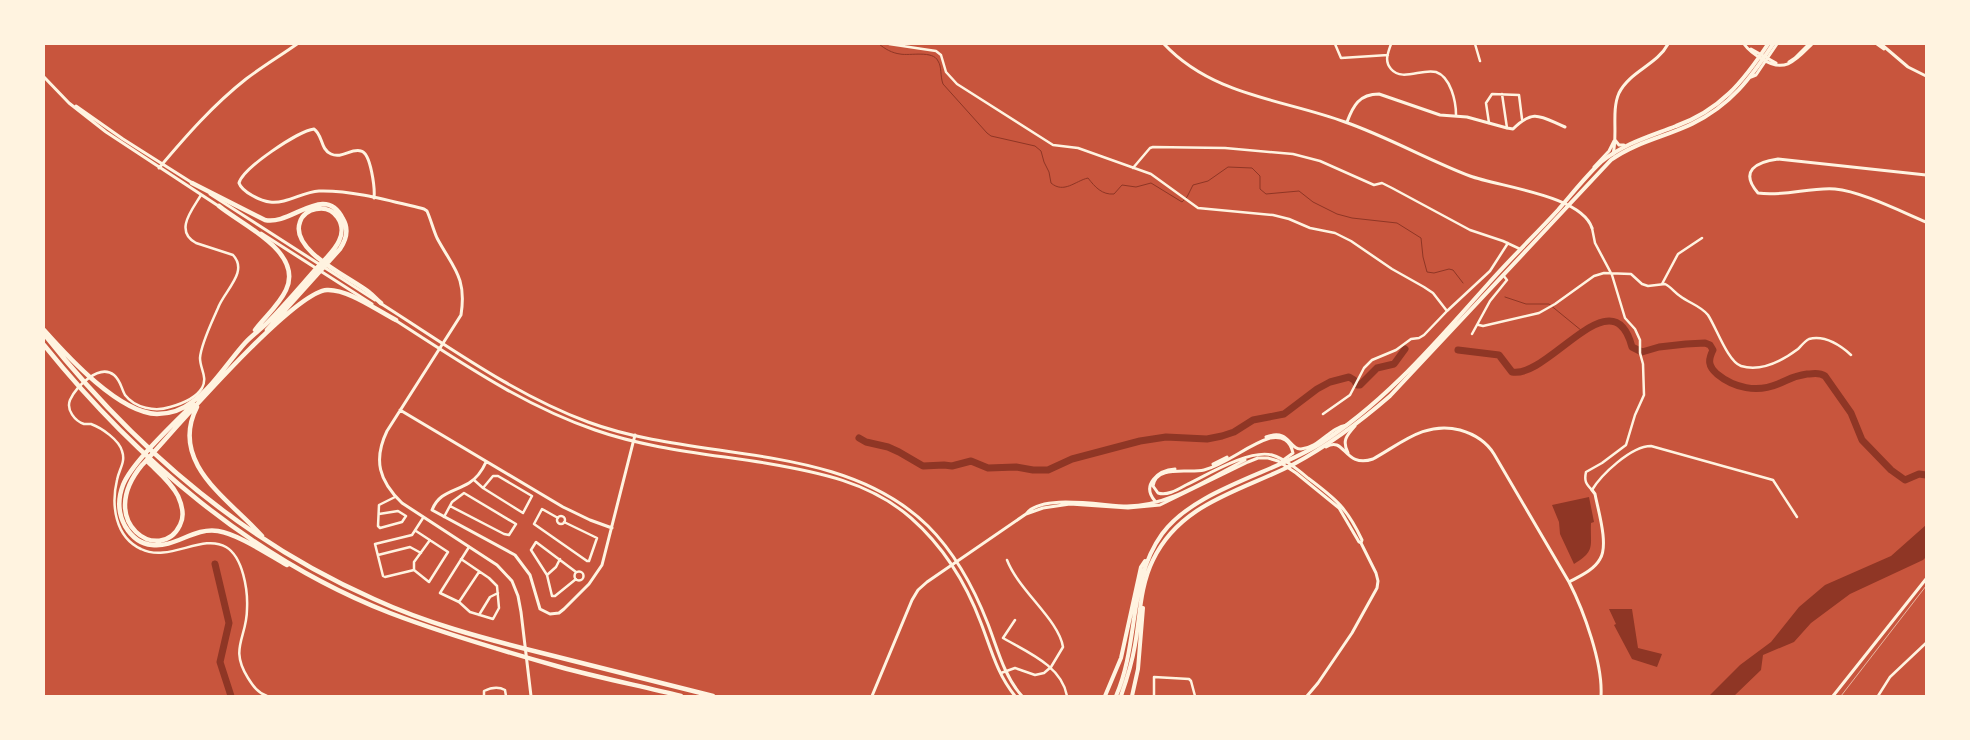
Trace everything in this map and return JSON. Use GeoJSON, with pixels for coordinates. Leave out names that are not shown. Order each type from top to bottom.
{"type":"FeatureCollection","features":[{"type":"Feature","properties":{"kind":"highway"},"geometry":{"type":"LineString","coordinates":[[1121,696],[1129,674],[1144,583],[1155,555],[1167,537],[1186,518],[1210,501],[1295,463],[1356,425],[1390,396],[1503,275],[1591,172],[1624,145],[1678,126],[1725,98],[1742,81],[1768,44]]}},
{"type":"Feature","properties":{"kind":"highway"},"geometry":{"type":"LineString","coordinates":[[1105,696],[1121,658],[1141,567],[1162,533],[1188,509],[1214,493],[1296,457],[1348,424],[1385,394],[1421,358],[1611,160],[1630,148],[1691,124],[1709,114],[1736,94],[1775,44]]}},
{"type":"Feature","properties":{"kind":"highway"},"geometry":{"type":"LineString","coordinates":[[192,183],[256,216],[270,221],[284,220],[313,205],[323,204],[332,206],[344,219],[346,231],[342,244],[253,346]]}},
{"type":"Feature","properties":{"kind":"highway"},"geometry":{"type":"LineString","coordinates":[[219,206],[275,247],[286,260],[289,270],[288,285],[283,296],[204,395],[193,416],[190,429],[190,444],[194,458],[211,485],[268,542]]}},
{"type":"Feature","properties":{"kind":"highway"},"geometry":{"type":"LineString","coordinates":[[328,259],[340,240],[341,225],[338,218],[330,211],[315,209],[304,215],[299,225],[299,234],[305,246],[319,258],[369,292],[381,303]]}},
{"type":"Feature","properties":{"kind":"highway"},"geometry":{"type":"LineString","coordinates":[[246,341],[313,276]]}},
{"type":"Feature","properties":{"kind":"highway"},"geometry":{"type":"LineString","coordinates":[[396,320],[347,294],[336,291],[326,290],[302,301],[204,395],[124,484],[120,505],[121,517],[126,527],[140,542],[148,545],[161,545],[200,532],[221,532],[370,604],[435,629],[560,667],[681,696]]}},
{"type":"Feature","properties":{"kind":"highway"},"geometry":{"type":"LineString","coordinates":[[44,330],[87,374],[117,398],[140,410],[152,413],[170,412],[186,406],[204,395]]}},
{"type":"Feature","properties":{"kind":"highway"},"geometry":{"type":"LineString","coordinates":[[44,334],[106,407],[157,457],[213,504],[302,563],[373,599],[469,633],[713,696]]}},
{"type":"Feature","properties":{"kind":"highway"},"geometry":{"type":"LineString","coordinates":[[44,345],[97,407],[170,484],[178,496],[182,508],[181,524],[175,533],[163,540],[154,541],[141,536],[134,530],[126,516],[124,498],[127,487],[141,464]]}},
{"type":"Feature","properties":{"kind":"highway"},"geometry":{"type":"LineString","coordinates":[[97,407],[158,467],[226,521],[282,559],[345,592]]}},
{"type":"Feature","properties":{"kind":"highway"},"geometry":{"type":"LineString","coordinates":[[1116,696],[1125,671],[1140,583],[1150,553]]}},
{"type":"Feature","properties":{"kind":"highway"},"geometry":{"type":"LineString","coordinates":[[1132,696],[1140,656],[1142,596]]}},
{"type":"Feature","properties":{"kind":"street"},"geometry":{"type":"LineString","coordinates":[[160,168],[204,117],[219,103],[247,79],[298,44]]}},
{"type":"Feature","properties":{"kind":"street"},"geometry":{"type":"LineString","coordinates":[[889,44],[939,53],[943,58],[946,72],[957,84],[1053,145],[1078,148],[1151,174],[1198,208],[1273,215],[1290,219],[1310,228],[1335,233],[1351,241],[1433,293],[1447,310]]}},
{"type":"Feature","properties":{"kind":"street"},"geometry":{"type":"LineString","coordinates":[[1164,44],[1196,71],[1228,87],[1347,122],[1470,176],[1526,189],[1568,206],[1588,220],[1595,243],[1610,272],[1626,318],[1635,329],[1640,340],[1644,395],[1635,414],[1626,445],[1586,472],[1584,478],[1586,484],[1595,494],[1604,550],[1595,566],[1569,582]]}},
{"type":"Feature","properties":{"kind":"street"},"geometry":{"type":"LineString","coordinates":[[1335,44],[1340,58],[1388,55]]}},
{"type":"Feature","properties":{"kind":"street"},"geometry":{"type":"LineString","coordinates":[[1391,44],[1388,55],[1389,67],[1400,75],[1429,71],[1442,76],[1447,82],[1454,99],[1456,115]]}},
{"type":"Feature","properties":{"kind":"street"},"geometry":{"type":"LineString","coordinates":[[1475,44],[1480,61]]}},
{"type":"Feature","properties":{"kind":"street"},"geometry":{"type":"LineString","coordinates":[[1611,160],[1615,140],[1616,106],[1620,92],[1635,74],[1660,55],[1668,44]]}},
{"type":"Feature","properties":{"kind":"street"},"geometry":{"type":"LineString","coordinates":[[1745,44],[1755,53],[1772,63],[1779,64],[1791,61],[1810,44]]}},
{"type":"Feature","properties":{"kind":"street"},"geometry":{"type":"LineString","coordinates":[[1878,44],[1908,67],[1926,76]]}},
{"type":"Feature","properties":{"kind":"street"},"geometry":{"type":"LineString","coordinates":[[44,77],[106,132],[160,168],[483,376],[546,410],[595,430],[634,440],[813,471],[851,482],[887,501],[910,517],[937,543],[953,565],[973,602],[1000,674],[1015,696]]}},
{"type":"Feature","properties":{"kind":"street"},"geometry":{"type":"LineString","coordinates":[[1347,122],[1356,102],[1365,96],[1379,94],[1440,115],[1468,116],[1507,128],[1513,129],[1522,119],[1528,116],[1534,116],[1566,127]]}},
{"type":"Feature","properties":{"kind":"street"},"geometry":{"type":"LineString","coordinates":[[1489,123],[1486,103],[1492,94],[1519,95],[1522,119]]}},
{"type":"Feature","properties":{"kind":"street"},"geometry":{"type":"LineString","coordinates":[[1502,94],[1507,128]]}},
{"type":"Feature","properties":{"kind":"street"},"geometry":{"type":"LineString","coordinates":[[68,100],[108,129],[192,183],[496,378],[531,397],[589,422],[635,435],[820,468],[860,481],[883,493],[908,509],[928,526],[957,562],[979,601],[1005,671],[1022,696]]}},
{"type":"Feature","properties":{"kind":"street"},"geometry":{"type":"LineString","coordinates":[[374,198],[373,179],[367,156],[364,152],[358,150],[342,155],[333,155],[325,149],[319,134],[314,129],[295,136],[249,169],[239,183],[242,189],[269,202],[286,200],[305,193],[320,191],[374,198],[427,211],[437,237],[463,286],[461,315],[383,439],[379,461],[382,477],[395,497],[423,518],[504,571],[512,582],[518,596],[532,696]]}},
{"type":"Feature","properties":{"kind":"street"},"geometry":{"type":"LineString","coordinates":[[1615,140],[1619,145],[1624,145]]}},
{"type":"Feature","properties":{"kind":"street"},"geometry":{"type":"LineString","coordinates":[[1591,172],[1609,151],[1615,140]]}},
{"type":"Feature","properties":{"kind":"street"},"geometry":{"type":"LineString","coordinates":[[1133,168],[1153,147],[1225,148],[1293,154],[1340,169],[1374,185],[1382,184],[1392,188],[1470,230],[1508,243],[1523,251]]}},
{"type":"Feature","properties":{"kind":"street"},"geometry":{"type":"LineString","coordinates":[[1926,176],[1778,159],[1765,161],[1753,167],[1749,175],[1752,185],[1758,193],[1770,195],[1833,188],[1848,191],[1926,222]]}},
{"type":"Feature","properties":{"kind":"street"},"geometry":{"type":"LineString","coordinates":[[201,195],[186,223],[185,230],[187,235],[190,240],[196,243],[233,255],[237,259],[239,270],[218,306],[204,342],[200,356],[204,375],[202,388],[180,404],[156,410],[143,407],[125,395],[120,381],[114,375],[108,372],[94,374],[76,390],[69,403],[70,412],[83,424],[91,424],[108,434],[121,446],[125,459],[117,478],[114,508],[116,520],[130,543],[151,552],[164,554],[205,544],[220,544],[234,554],[239,562],[245,589],[247,611],[238,648],[240,660],[244,671],[255,688],[267,696]]}},
{"type":"Feature","properties":{"kind":"street"},"geometry":{"type":"LineString","coordinates":[[1662,284],[1678,254],[1702,238]]}},
{"type":"Feature","properties":{"kind":"street"},"geometry":{"type":"LineString","coordinates":[[1323,414],[1350,395],[1364,368],[1372,360],[1396,350],[1410,339],[1424,335],[1447,310],[1490,271],[1508,243]]}},
{"type":"Feature","properties":{"kind":"street"},"geometry":{"type":"LineString","coordinates":[[1478,325],[1492,324],[1539,313],[1594,276],[1610,272],[1631,274],[1642,284],[1648,286],[1662,284],[1670,287],[1679,296],[1703,310],[1738,365],[1762,367],[1774,363],[1812,339],[1834,342],[1851,355]]}},
{"type":"Feature","properties":{"kind":"street"},"geometry":{"type":"LineString","coordinates":[[1472,334],[1498,289],[1507,280],[1503,275]]}},
{"type":"Feature","properties":{"kind":"street"},"geometry":{"type":"LineString","coordinates":[[400,410],[567,509],[612,528]]}},
{"type":"Feature","properties":{"kind":"street"},"geometry":{"type":"LineString","coordinates":[[1153,502],[1150,495],[1150,483],[1154,477],[1163,471],[1204,467],[1275,435],[1287,437],[1296,448],[1306,448],[1341,426],[1348,424]]}},
{"type":"Feature","properties":{"kind":"street"},"geometry":{"type":"LineString","coordinates":[[1356,425],[1345,439],[1344,445],[1351,459],[1366,462],[1423,430],[1436,427],[1450,428],[1476,436],[1484,442],[1498,460],[1569,582],[1586,622],[1601,678],[1601,696]]}},
{"type":"Feature","properties":{"kind":"street"},"geometry":{"type":"LineString","coordinates":[[486,462],[474,480],[444,494],[437,500],[432,510],[515,555],[530,575],[540,609],[546,613],[559,613],[590,584],[602,565],[635,435]]}},
{"type":"Feature","properties":{"kind":"street"},"geometry":{"type":"LineString","coordinates":[[1229,487],[1234,483],[1288,458],[1293,453],[1288,441],[1279,437],[1270,438],[1204,470],[1164,473],[1156,479],[1153,486],[1158,493],[1163,494],[1176,490],[1230,464],[1254,456],[1271,455],[1280,460],[1297,472],[1339,508],[1361,543],[1376,573],[1378,581],[1376,588],[1352,633],[1307,696]]}},
{"type":"Feature","properties":{"kind":"street"},"geometry":{"type":"LineString","coordinates":[[1295,463],[1299,463],[1330,444],[1339,446],[1348,454]]}},
{"type":"Feature","properties":{"kind":"street"},"geometry":{"type":"LineString","coordinates":[[1592,490],[1606,472],[1638,449],[1651,446],[1773,480],[1797,517]]}},
{"type":"Feature","properties":{"kind":"street"},"geometry":{"type":"LineString","coordinates":[[872,696],[912,600],[918,590],[1028,512],[1042,505],[1065,502],[1118,506],[1170,498],[1254,456]]}},
{"type":"Feature","properties":{"kind":"street"},"geometry":{"type":"LineString","coordinates":[[1026,514],[1043,508],[1070,504],[1128,508],[1160,505],[1258,458],[1280,460]]}},
{"type":"Feature","properties":{"kind":"street"},"geometry":{"type":"LineString","coordinates":[[474,480],[483,488],[523,513],[532,496],[496,475],[483,488]]}},
{"type":"Feature","properties":{"kind":"street"},"geometry":{"type":"LineString","coordinates":[[444,517],[450,506],[457,498],[464,494],[516,524],[509,535],[504,534],[450,506]]}},
{"type":"Feature","properties":{"kind":"street"},"geometry":{"type":"LineString","coordinates":[[379,514],[398,511],[406,516],[402,522],[380,528],[378,526],[379,514],[380,505],[395,497]]}},
{"type":"Feature","properties":{"kind":"street"},"geometry":{"type":"LineString","coordinates":[[564,522],[563,517],[567,509]]}},
{"type":"Feature","properties":{"kind":"street"},"geometry":{"type":"LineString","coordinates":[[558,518],[559,524],[564,522],[597,538],[587,561],[534,524],[542,510],[558,518],[563,517]]}},
{"type":"Feature","properties":{"kind":"street"},"geometry":{"type":"LineString","coordinates":[[414,570],[383,576],[375,544],[412,535],[423,518]]}},
{"type":"Feature","properties":{"kind":"street"},"geometry":{"type":"LineString","coordinates":[[414,570],[429,582],[448,552],[416,531]]}},
{"type":"Feature","properties":{"kind":"street"},"geometry":{"type":"LineString","coordinates":[[414,570],[414,562],[430,540]]}},
{"type":"Feature","properties":{"kind":"street"},"geometry":{"type":"LineString","coordinates":[[582,578],[582,572],[576,572],[536,542],[531,553],[547,575],[552,596],[555,596],[576,579],[582,578],[590,584]]}},
{"type":"Feature","properties":{"kind":"street"},"geometry":{"type":"LineString","coordinates":[[378,555],[410,547],[421,553]]}},
{"type":"Feature","properties":{"kind":"street"},"geometry":{"type":"LineString","coordinates":[[461,559],[494,581],[498,593],[499,608],[493,619],[470,612],[460,602],[440,593],[461,559],[469,547]]}},
{"type":"Feature","properties":{"kind":"street"},"geometry":{"type":"LineString","coordinates":[[547,575],[556,567],[560,559]]}},
{"type":"Feature","properties":{"kind":"street"},"geometry":{"type":"LineString","coordinates":[[1000,674],[1015,668],[1035,675],[1044,673],[1051,667],[1063,647],[1060,633],[1024,590],[1007,560]]}},
{"type":"Feature","properties":{"kind":"street"},"geometry":{"type":"LineString","coordinates":[[460,602],[479,572]]}},
{"type":"Feature","properties":{"kind":"street"},"geometry":{"type":"LineString","coordinates":[[576,572],[574,576],[576,579]]}},
{"type":"Feature","properties":{"kind":"street"},"geometry":{"type":"LineString","coordinates":[[1833,696],[1926,579]]}},
{"type":"Feature","properties":{"kind":"street"},"geometry":{"type":"LineString","coordinates":[[478,614],[490,597],[498,593]]}},
{"type":"Feature","properties":{"kind":"street"},"geometry":{"type":"LineString","coordinates":[[1015,620],[1003,638],[1056,671],[1067,696]]}},
{"type":"Feature","properties":{"kind":"street"},"geometry":{"type":"LineString","coordinates":[[1878,696],[1890,677],[1926,643]]}},
{"type":"Feature","properties":{"kind":"street"},"geometry":{"type":"LineString","coordinates":[[1154,696],[1154,677],[1189,678],[1195,696]]}},
{"type":"Feature","properties":{"kind":"street"},"geometry":{"type":"LineString","coordinates":[[484,696],[484,692],[490,689],[501,688],[505,690],[506,696]]}},
{"type":"Feature","properties":{"kind":"shaded area"},"geometry":{"type":"Polygon","coordinates":[[[1589,497],[1594,522],[1591,523],[1591,543],[1586,555],[1574,564],[1560,534],[1559,522],[1552,505],[1589,497]]]}},
{"type":"Feature","properties":{"kind":"shaded area"},"geometry":{"type":"Polygon","coordinates":[[[1926,525],[1926,557],[1923,560],[1850,594],[1811,623],[1794,642],[1763,655],[1761,670],[1734,696],[1709,696],[1740,665],[1771,642],[1799,607],[1825,585],[1891,556],[1926,525]]]}},
{"type":"Feature","properties":{"kind":"shaded area"},"geometry":{"type":"Polygon","coordinates":[[[1609,609],[1632,609],[1638,648],[1662,654],[1657,667],[1632,659],[1614,625],[1616,624],[1609,609]]]}},
{"type":"Feature","properties":{"kind":"waterway"},"geometry":{"type":"LineString","coordinates":[[879,44],[897,53],[926,54],[935,58],[940,66],[943,84],[987,133],[991,136],[1035,146],[1041,151],[1051,183],[1056,186],[1070,186],[1088,178],[1102,192],[1114,194],[1122,185],[1136,187],[1151,183],[1182,202],[1193,185],[1208,181],[1228,167],[1252,168],[1260,176],[1260,189],[1266,194],[1299,191],[1313,202],[1337,214],[1352,218],[1397,223],[1421,238],[1427,272],[1434,273],[1449,269],[1453,270],[1463,283]]}},
{"type":"Feature","properties":{"kind":"waterway"},"geometry":{"type":"LineString","coordinates":[[1505,297],[1526,304],[1549,304],[1582,331]]}},
{"type":"Feature","properties":{"kind":"waterway"},"geometry":{"type":"LineString","coordinates":[[1458,350],[1499,355],[1512,372],[1527,370],[1543,361],[1578,335],[1595,325],[1610,321],[1623,327],[1632,347],[1642,352],[1659,347],[1705,343],[1710,345],[1713,350],[1710,363],[1714,371],[1738,386],[1762,388],[1807,374],[1825,376],[1851,413],[1862,440],[1891,470],[1905,480],[1919,474],[1926,475]]}},
{"type":"Feature","properties":{"kind":"waterway"},"geometry":{"type":"LineString","coordinates":[[859,438],[866,442],[888,447],[923,466],[952,466],[971,461],[988,468],[1016,467],[1048,470],[1072,459],[1140,441],[1166,437],[1207,439],[1234,432],[1253,420],[1284,414],[1317,389],[1330,382],[1349,377],[1357,385],[1360,385],[1377,368],[1394,364],[1405,349]]}},
{"type":"Feature","properties":{"kind":"waterway"},"geometry":{"type":"LineString","coordinates":[[215,564],[229,623],[220,662],[231,696]]}},
{"type":"Feature","properties":{"kind":"railway"},"geometry":{"type":"LineString","coordinates":[[1841,696],[1926,586]]}}]}
